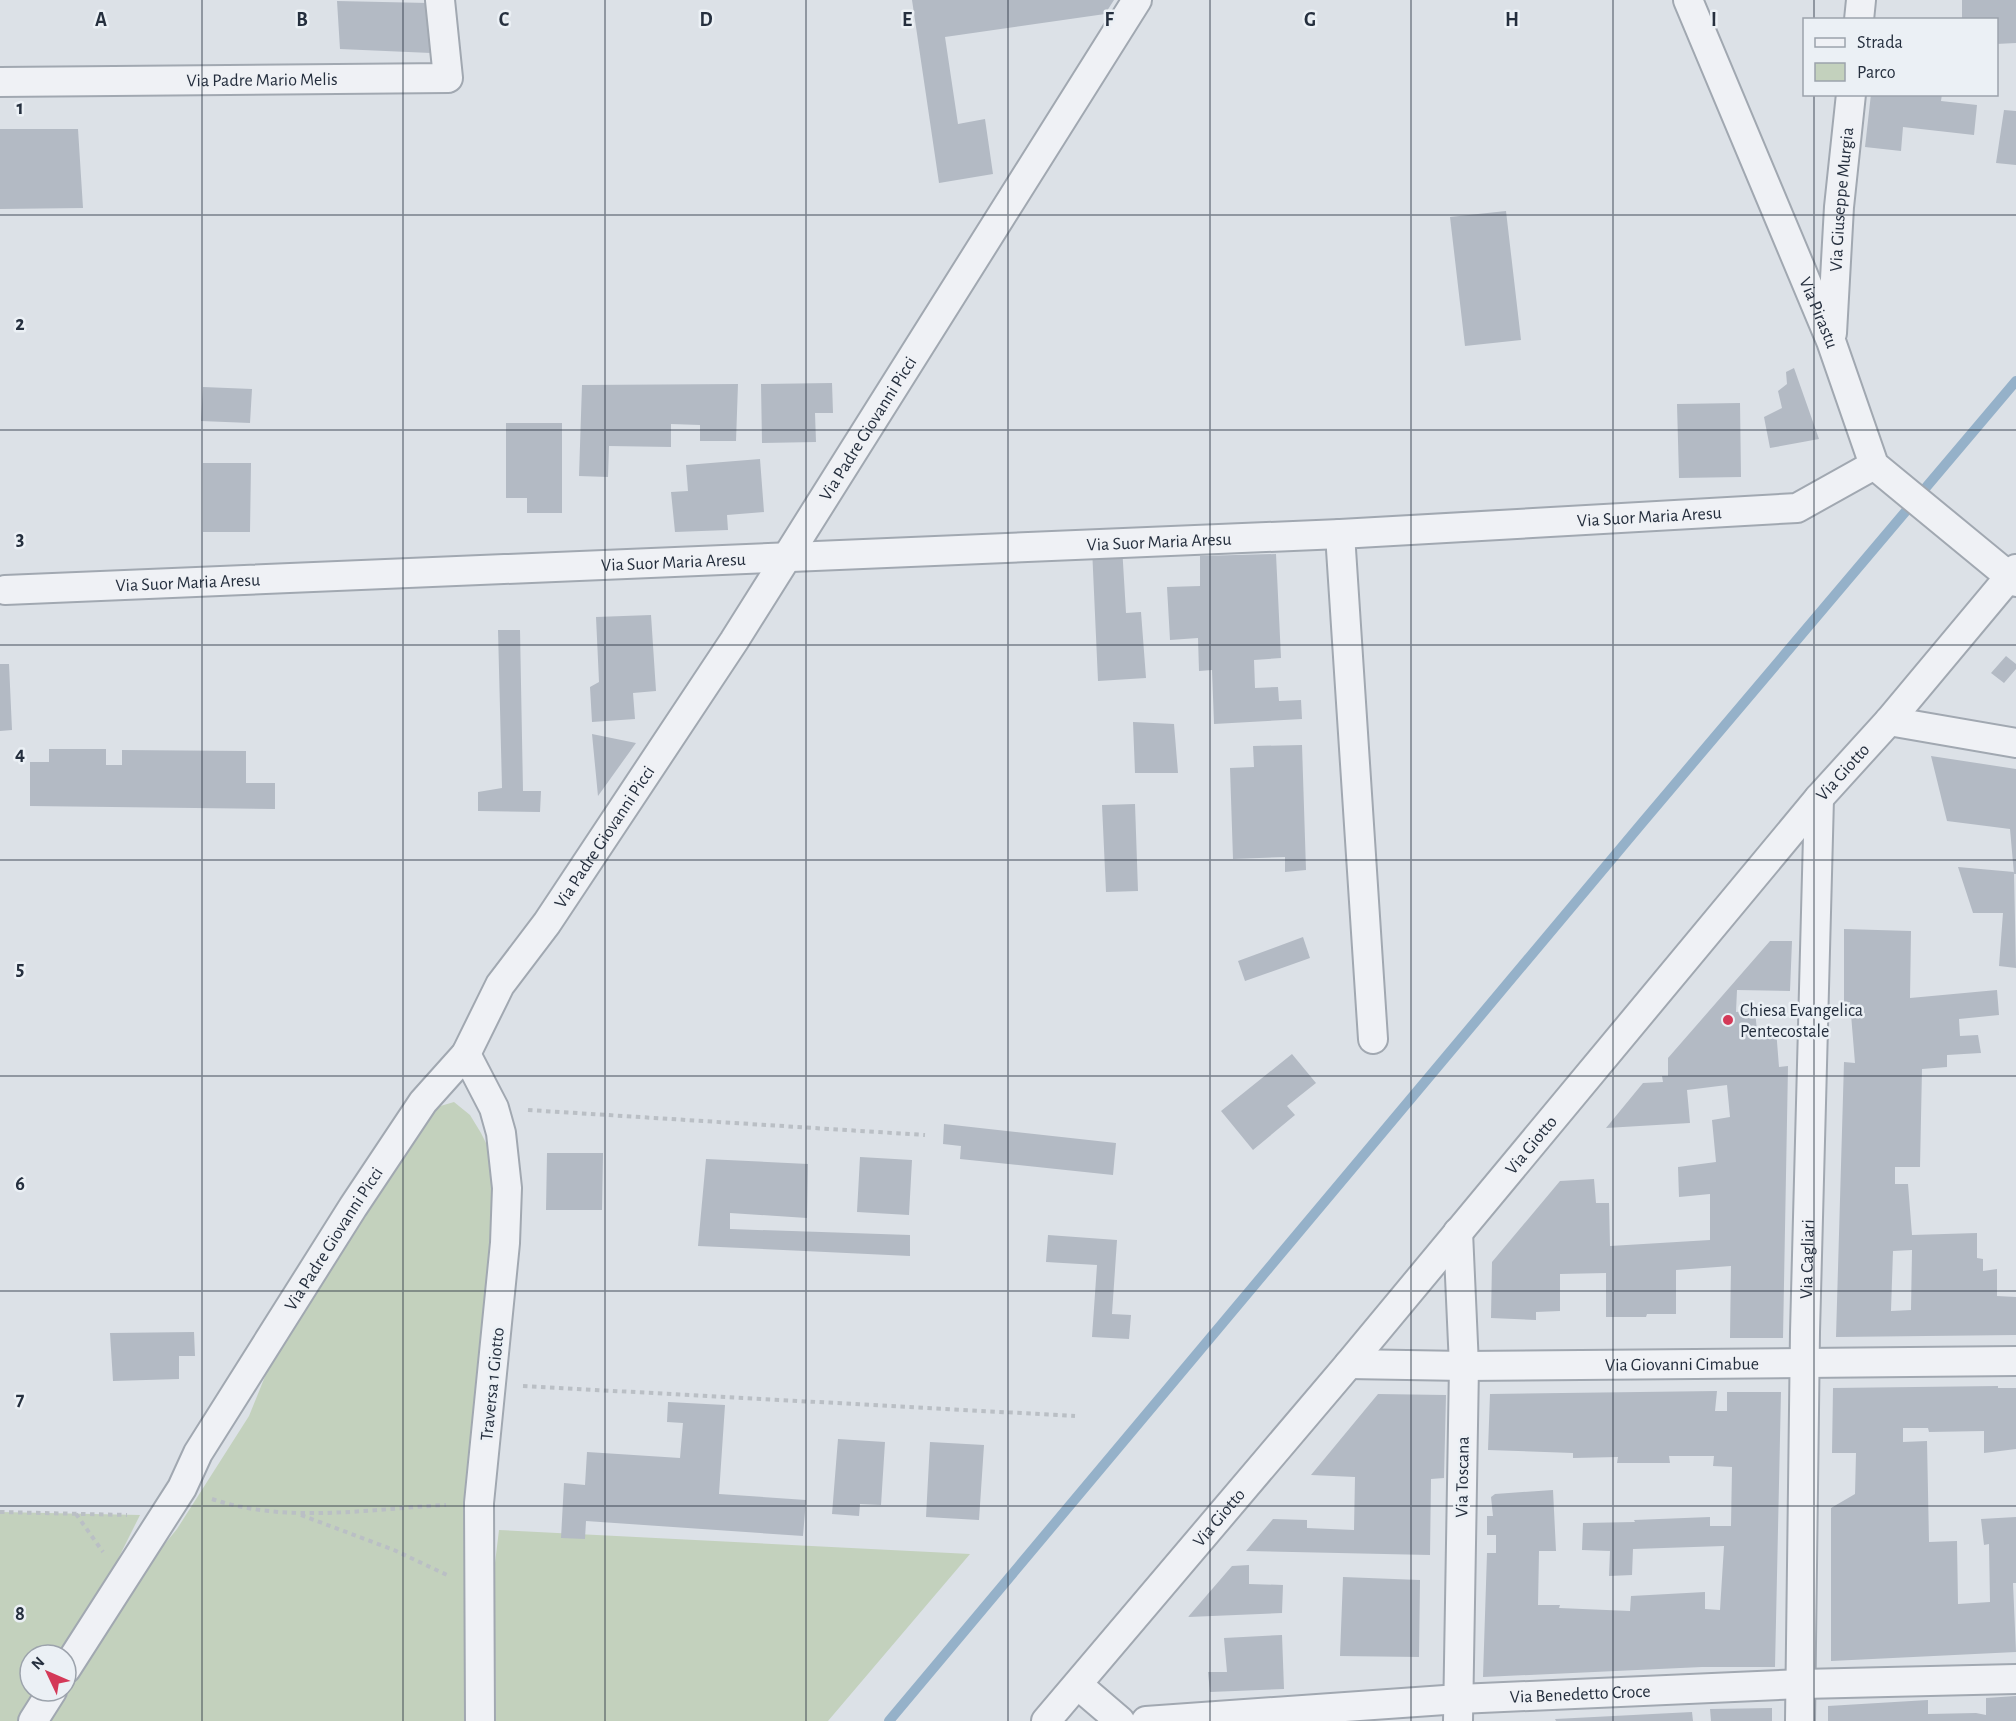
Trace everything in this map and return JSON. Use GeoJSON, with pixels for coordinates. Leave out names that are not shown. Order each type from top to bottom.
{"type":"FeatureCollection","features":[{"type":"Feature","properties":{"kind":"street","name":"Via Padre Mario Melis"},"geometry":{"type":"LineString","coordinates":[[0,82],[448,78],[440,0]]}},
{"type":"Feature","properties":{"kind":"street","name":"Via Padre Giovanni Picci"},"geometry":{"type":"LineString","coordinates":[[78,1650],[182,1488],[198,1453],[353,1207],[423,1102],[466,1054],[500,985],[547,923],[734,641],[1137,0]]}},
{"type":"Feature","properties":{"kind":"street","name":"Via Pirastu"},"geometry":{"type":"LineString","coordinates":[[1688,0],[1831,341],[1883,474]]}},
{"type":"Feature","properties":{"kind":"street"},"geometry":{"type":"LineString","coordinates":[[1859,18],[1861,0]]}},
{"type":"Feature","properties":{"kind":"street","name":"Via Giuseppe Murgia"},"geometry":{"type":"LineString","coordinates":[[1831,341],[1839,207],[1851,96]]}},
{"type":"Feature","properties":{"kind":"street","name":"Via Suor Maria Aresu"},"geometry":{"type":"LineString","coordinates":[[5,590],[1340,534],[1797,508],[1883,474]]}},
{"type":"Feature","properties":{"kind":"street"},"geometry":{"type":"LineString","coordinates":[[1883,474],[2014,576]]}},
{"type":"Feature","properties":{"kind":"street"},"geometry":{"type":"LineString","coordinates":[[1340,534],[1373,1039]]}},
{"type":"Feature","properties":{"kind":"street","name":"Via Giotto"},"geometry":{"type":"LineString","coordinates":[[1046,1721],[1349,1364],[1819,798],[2014,576]]}},
{"type":"Feature","properties":{"kind":"street"},"geometry":{"type":"LineString","coordinates":[[1889,721],[2016,744]]}},
{"type":"Feature","properties":{"kind":"street","name":"Via Cagliari"},"geometry":{"type":"LineString","coordinates":[[1800,1721],[1804,1362],[1819,798]]}},
{"type":"Feature","properties":{"kind":"street","name":"Traversa 1 Giotto"},"geometry":{"type":"LineString","coordinates":[[466,1054],[494,1108],[501,1133],[507,1188],[505,1243],[479,1503],[480,1721]]}},
{"type":"Feature","properties":{"kind":"street","name":"Via Toscana"},"geometry":{"type":"LineString","coordinates":[[1458,1232],[1464,1366],[1459,1710]]}},
{"type":"Feature","properties":{"kind":"street","name":"Via Giovanni Cimabue"},"geometry":{"type":"LineString","coordinates":[[1349,1364],[1464,1366],[2016,1361]]}},
{"type":"Feature","properties":{"kind":"street","name":"Via Benedetto Croce"},"geometry":{"type":"LineString","coordinates":[[1146,1721],[1459,1710],[1802,1684],[2016,1679]]}},
{"type":"Feature","properties":{"kind":"street"},"geometry":{"type":"LineString","coordinates":[[1078,1685],[1120,1721]]}},
{"type":"Feature","properties":{"kind":"street"},"geometry":{"type":"LineString","coordinates":[[33,1721],[44,1703]]}},
{"type":"Feature","properties":{"kind":"path"},"geometry":{"type":"LineString","coordinates":[[494,1108],[925,1135]]}},
{"type":"Feature","properties":{"kind":"path"},"geometry":{"type":"LineString","coordinates":[[492,1387],[537,1386],[1075,1416]]}},
{"type":"Feature","properties":{"kind":"path"},"geometry":{"type":"LineString","coordinates":[[182,1488],[228,1504],[298,1514],[479,1503]]}},
{"type":"Feature","properties":{"kind":"path"},"geometry":{"type":"LineString","coordinates":[[0,1512],[164,1515]]}},
{"type":"Feature","properties":{"kind":"path"},"geometry":{"type":"LineString","coordinates":[[76,1514],[100,1546],[120,1584]]}},
{"type":"Feature","properties":{"kind":"path"},"geometry":{"type":"LineString","coordinates":[[298,1514],[394,1550],[447,1576],[480,1614]]}},
{"type":"Feature","properties":{"kind":"green space"},"geometry":{"type":"Polygon","coordinates":[[[454,1102],[470,1115],[493,1157],[495,1208],[470,1457],[464,1543],[470,1721],[43,1721],[57,1703],[78,1703],[78,1666],[145,1568],[177,1529],[249,1416],[266,1374],[406,1143],[437,1107],[454,1102]]]}},
{"type":"Feature","properties":{"kind":"green space"},"geometry":{"type":"Polygon","coordinates":[[[0,1512],[140,1515],[100,1595],[66,1643],[18,1643],[18,1703],[30,1703],[20,1721],[0,1721],[0,1512]]]}},
{"type":"Feature","properties":{"kind":"green space"},"geometry":{"type":"Polygon","coordinates":[[[499,1530],[970,1554],[828,1721],[496,1721],[494,1571],[499,1530]]]}},
{"type":"Feature","properties":{"kind":"building"},"geometry":{"type":"Polygon","coordinates":[[[912,0],[1114,0],[1105,14],[945,37],[958,124],[985,119],[993,174],[939,183],[912,0]]]}},
{"type":"Feature","properties":{"kind":"building"},"geometry":{"type":"Polygon","coordinates":[[[1962,0],[2016,0],[2016,43],[1998,44],[1998,18],[1962,18],[1962,0]]]}},
{"type":"Feature","properties":{"kind":"building"},"geometry":{"type":"Polygon","coordinates":[[[337,1],[428,3],[431,53],[340,49],[337,1]]]}},
{"type":"Feature","properties":{"kind":"building"},"geometry":{"type":"Polygon","coordinates":[[[1871,96],[1942,96],[1941,101],[1977,105],[1974,135],[1903,127],[1901,151],[1865,147],[1871,96]]]}},
{"type":"Feature","properties":{"kind":"building"},"geometry":{"type":"Polygon","coordinates":[[[2004,110],[2016,111],[2016,165],[1996,163],[2004,110]]]}},
{"type":"Feature","properties":{"kind":"building"},"geometry":{"type":"Polygon","coordinates":[[[0,129],[78,129],[83,208],[0,209],[0,129]]]}},
{"type":"Feature","properties":{"kind":"building"},"geometry":{"type":"Polygon","coordinates":[[[1506,211],[1521,340],[1465,346],[1450,217],[1506,211]]]}},
{"type":"Feature","properties":{"kind":"building"},"geometry":{"type":"Polygon","coordinates":[[[1794,368],[1819,439],[1770,448],[1764,417],[1782,408],[1778,391],[1787,384],[1786,372],[1794,368]]]}},
{"type":"Feature","properties":{"kind":"building"},"geometry":{"type":"Polygon","coordinates":[[[832,383],[833,413],[815,413],[816,442],[762,443],[761,384],[832,383]]]}},
{"type":"Feature","properties":{"kind":"building"},"geometry":{"type":"Polygon","coordinates":[[[738,384],[736,441],[700,441],[700,425],[671,424],[671,447],[609,446],[608,477],[579,476],[582,385],[738,384]]]}},
{"type":"Feature","properties":{"kind":"building"},"geometry":{"type":"Polygon","coordinates":[[[203,387],[252,389],[250,423],[201,421],[203,387]]]}},
{"type":"Feature","properties":{"kind":"building"},"geometry":{"type":"Polygon","coordinates":[[[1740,403],[1741,477],[1679,478],[1677,404],[1740,403]]]}},
{"type":"Feature","properties":{"kind":"building"},"geometry":{"type":"Polygon","coordinates":[[[506,423],[562,423],[562,513],[527,513],[527,498],[506,498],[506,423]]]}},
{"type":"Feature","properties":{"kind":"building"},"geometry":{"type":"Polygon","coordinates":[[[760,459],[764,512],[727,515],[728,530],[675,532],[671,492],[688,491],[686,465],[760,459]]]}},
{"type":"Feature","properties":{"kind":"building"},"geometry":{"type":"Polygon","coordinates":[[[203,463],[251,463],[250,532],[203,532],[203,463]]]}},
{"type":"Feature","properties":{"kind":"building"},"geometry":{"type":"Polygon","coordinates":[[[1122,546],[1126,613],[1141,612],[1146,678],[1098,681],[1092,548],[1122,546]]]}},
{"type":"Feature","properties":{"kind":"building"},"geometry":{"type":"Polygon","coordinates":[[[1276,554],[1281,658],[1254,660],[1255,688],[1278,687],[1279,701],[1301,700],[1302,719],[1214,724],[1212,670],[1199,671],[1198,638],[1170,640],[1167,587],[1200,586],[1200,556],[1276,554]]]}},
{"type":"Feature","properties":{"kind":"building"},"geometry":{"type":"Polygon","coordinates":[[[651,615],[656,691],[633,693],[635,719],[592,722],[590,687],[599,682],[596,617],[651,615]]]}},
{"type":"Feature","properties":{"kind":"building"},"geometry":{"type":"Polygon","coordinates":[[[498,630],[520,630],[523,791],[541,791],[540,812],[478,811],[478,792],[502,788],[498,630]]]}},
{"type":"Feature","properties":{"kind":"building"},"geometry":{"type":"Polygon","coordinates":[[[2006,656],[2016,664],[2016,669],[2004,683],[1991,673],[2006,656]]]}},
{"type":"Feature","properties":{"kind":"building"},"geometry":{"type":"Polygon","coordinates":[[[0,664],[9,664],[12,730],[0,731],[0,664]]]}},
{"type":"Feature","properties":{"kind":"building"},"geometry":{"type":"Polygon","coordinates":[[[1133,722],[1174,724],[1178,773],[1135,773],[1133,722]]]}},
{"type":"Feature","properties":{"kind":"building"},"geometry":{"type":"Polygon","coordinates":[[[592,734],[636,743],[598,796],[592,734]]]}},
{"type":"Feature","properties":{"kind":"building"},"geometry":{"type":"Polygon","coordinates":[[[1302,745],[1306,870],[1285,872],[1285,857],[1233,859],[1230,768],[1254,767],[1253,746],[1302,745]]]}},
{"type":"Feature","properties":{"kind":"building"},"geometry":{"type":"Polygon","coordinates":[[[49,749],[106,749],[106,765],[122,765],[122,750],[246,751],[246,783],[275,783],[275,809],[30,806],[30,762],[49,762],[49,749]]]}},
{"type":"Feature","properties":{"kind":"building"},"geometry":{"type":"Polygon","coordinates":[[[1931,756],[2016,769],[2016,874],[2014,874],[2010,829],[1947,821],[1931,756]]]}},
{"type":"Feature","properties":{"kind":"building"},"geometry":{"type":"Polygon","coordinates":[[[1135,804],[1138,891],[1106,892],[1102,805],[1135,804]]]}},
{"type":"Feature","properties":{"kind":"building"},"geometry":{"type":"Polygon","coordinates":[[[1958,867],[2014,872],[2016,968],[1999,966],[2003,913],[1973,913],[1958,867]]]}},
{"type":"Feature","properties":{"kind":"building"},"geometry":{"type":"Polygon","coordinates":[[[1844,929],[1911,931],[1910,998],[1997,990],[1999,1015],[1959,1019],[1960,1036],[1978,1035],[1981,1053],[1947,1055],[1947,1067],[1922,1069],[1920,1167],[1895,1167],[1895,1184],[1908,1184],[1912,1235],[1977,1233],[1977,1258],[1983,1259],[1983,1271],[1997,1269],[1997,1296],[2016,1297],[2016,1335],[1836,1337],[1844,1062],[1855,1063],[1850,1002],[1844,1003],[1844,929]],[[1912,1250],[1893,1251],[1891,1311],[1911,1310],[1912,1250]]]}},
{"type":"Feature","properties":{"kind":"building"},"geometry":{"type":"Polygon","coordinates":[[[1303,937],[1310,958],[1245,981],[1238,961],[1303,937]]]}},
{"type":"Feature","properties":{"kind":"building"},"geometry":{"type":"Polygon","coordinates":[[[1770,941],[1792,941],[1790,991],[1737,990],[1736,1012],[1755,1010],[1757,1031],[1776,1029],[1779,1067],[1788,1066],[1783,1338],[1730,1338],[1731,1266],[1676,1270],[1676,1314],[1606,1317],[1606,1273],[1560,1274],[1560,1311],[1536,1312],[1536,1320],[1491,1318],[1492,1262],[1560,1181],[1594,1179],[1596,1203],[1609,1203],[1610,1246],[1710,1240],[1710,1194],[1679,1197],[1678,1167],[1716,1162],[1712,1120],[1730,1117],[1727,1085],[1687,1090],[1690,1123],[1606,1128],[1643,1083],[1663,1082],[1662,1076],[1668,1076],[1668,1058],[1770,941]]]}},
{"type":"Feature","properties":{"kind":"building"},"geometry":{"type":"Polygon","coordinates":[[[1292,1054],[1316,1083],[1287,1106],[1295,1115],[1253,1150],[1221,1111],[1292,1054]]]}},
{"type":"Feature","properties":{"kind":"building"},"geometry":{"type":"Polygon","coordinates":[[[944,1124],[1116,1143],[1113,1175],[960,1159],[961,1146],[943,1144],[944,1124]]]}},
{"type":"Feature","properties":{"kind":"building"},"geometry":{"type":"Polygon","coordinates":[[[547,1153],[603,1153],[602,1210],[546,1210],[547,1153]]]}},
{"type":"Feature","properties":{"kind":"building"},"geometry":{"type":"Polygon","coordinates":[[[860,1157],[912,1160],[909,1215],[857,1212],[860,1157]]]}},
{"type":"Feature","properties":{"kind":"building"},"geometry":{"type":"Polygon","coordinates":[[[706,1159],[808,1164],[807,1218],[730,1213],[730,1229],[910,1235],[910,1256],[698,1246],[706,1159]]]}},
{"type":"Feature","properties":{"kind":"building"},"geometry":{"type":"Polygon","coordinates":[[[1048,1235],[1117,1240],[1112,1314],[1131,1315],[1129,1339],[1092,1337],[1097,1265],[1046,1262],[1048,1235]]]}},
{"type":"Feature","properties":{"kind":"building"},"geometry":{"type":"Polygon","coordinates":[[[194,1332],[195,1356],[179,1356],[179,1379],[113,1381],[110,1333],[194,1332]]]}},
{"type":"Feature","properties":{"kind":"building"},"geometry":{"type":"Polygon","coordinates":[[[1998,1386],[1998,1388],[2016,1388],[2016,1449],[1984,1453],[1984,1431],[1929,1432],[1928,1428],[1903,1428],[1903,1442],[1927,1441],[1929,1542],[1957,1541],[1958,1604],[1990,1602],[1989,1544],[1984,1545],[1981,1519],[2016,1517],[2016,1583],[2013,1583],[2016,1652],[1831,1661],[1831,1508],[1855,1494],[1856,1453],[1832,1453],[1833,1388],[1998,1386]]]}},
{"type":"Feature","properties":{"kind":"building"},"geometry":{"type":"Polygon","coordinates":[[[1717,1391],[1715,1411],[1727,1411],[1727,1392],[1781,1392],[1775,1667],[1702,1667],[1483,1677],[1487,1553],[1496,1553],[1496,1535],[1487,1535],[1487,1516],[1493,1516],[1491,1497],[1495,1494],[1553,1490],[1556,1551],[1539,1551],[1538,1605],[1560,1605],[1559,1608],[1630,1611],[1631,1596],[1705,1592],[1705,1609],[1720,1610],[1724,1546],[1633,1549],[1632,1575],[1609,1576],[1610,1551],[1582,1550],[1583,1523],[1710,1517],[1710,1526],[1731,1526],[1732,1467],[1713,1466],[1714,1456],[1669,1456],[1670,1463],[1617,1463],[1618,1457],[1573,1458],[1573,1453],[1488,1450],[1490,1394],[1717,1391]]]}},
{"type":"Feature","properties":{"kind":"building"},"geometry":{"type":"Polygon","coordinates":[[[1378,1394],[1446,1395],[1444,1478],[1431,1479],[1430,1555],[1246,1551],[1273,1519],[1307,1520],[1307,1528],[1354,1530],[1355,1477],[1311,1475],[1378,1394]]]}},
{"type":"Feature","properties":{"kind":"building"},"geometry":{"type":"Polygon","coordinates":[[[668,1402],[725,1405],[719,1494],[806,1500],[803,1536],[586,1521],[585,1539],[561,1538],[564,1483],[585,1485],[587,1452],[680,1458],[683,1423],[667,1422],[668,1402]]]}},
{"type":"Feature","properties":{"kind":"building"},"geometry":{"type":"Polygon","coordinates":[[[838,1439],[885,1442],[881,1505],[860,1504],[859,1516],[832,1514],[838,1439]]]}},
{"type":"Feature","properties":{"kind":"building"},"geometry":{"type":"Polygon","coordinates":[[[930,1442],[984,1445],[979,1520],[926,1517],[930,1442]]]}},
{"type":"Feature","properties":{"kind":"building"},"geometry":{"type":"Polygon","coordinates":[[[1249,1565],[1249,1584],[1283,1585],[1282,1613],[1188,1617],[1232,1566],[1249,1565]]]}},
{"type":"Feature","properties":{"kind":"building"},"geometry":{"type":"Polygon","coordinates":[[[1343,1577],[1420,1580],[1419,1657],[1340,1656],[1343,1577]]]}},
{"type":"Feature","properties":{"kind":"building"},"geometry":{"type":"Polygon","coordinates":[[[1282,1635],[1284,1689],[1210,1692],[1208,1672],[1227,1672],[1224,1638],[1282,1635]]]}},
{"type":"Feature","properties":{"kind":"building"},"geometry":{"type":"Polygon","coordinates":[[[2016,1696],[2016,1721],[1828,1721],[1828,1706],[1928,1700],[1928,1714],[1976,1713],[1986,1715],[1986,1698],[2016,1696]]]}},
{"type":"Feature","properties":{"kind":"building"},"geometry":{"type":"Polygon","coordinates":[[[1772,1708],[1772,1721],[1711,1721],[1710,1709],[1772,1708]]]}},
{"type":"Feature","properties":{"kind":"building"},"geometry":{"type":"Polygon","coordinates":[[[1692,1712],[1693,1721],[1556,1721],[1555,1719],[1692,1712]]]}},
{"type":"Feature","properties":{"kind":"waterway"},"geometry":{"type":"LineString","coordinates":[[889,1721],[2016,381]]}},
{"type":"Feature","properties":{"kind":"place","name":"Chiesa Evangelica Pentecostale"},"geometry":{"type":"Point","coordinates":[1728,1020]}}]}
